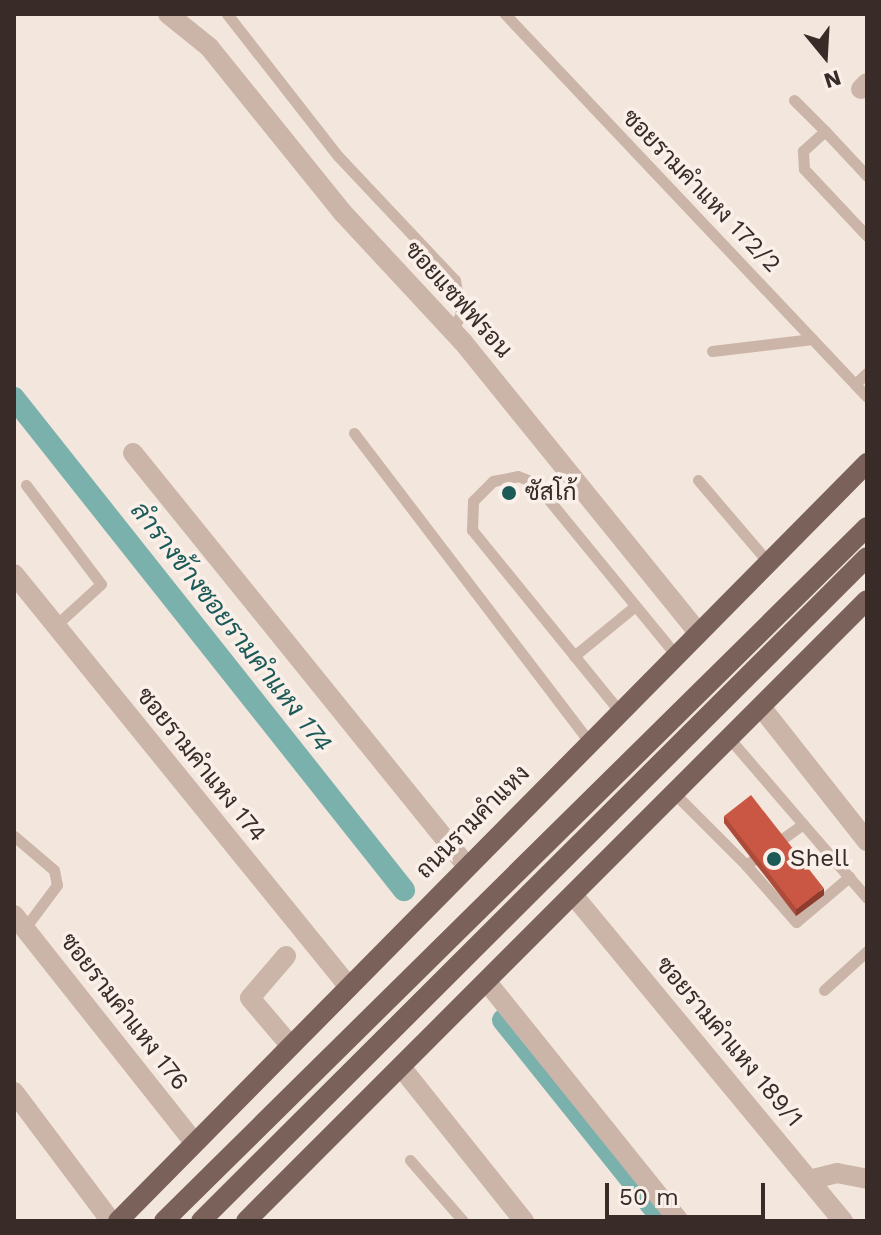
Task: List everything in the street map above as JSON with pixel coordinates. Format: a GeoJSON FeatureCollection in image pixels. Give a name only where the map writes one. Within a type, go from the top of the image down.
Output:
{"type":"FeatureCollection","features":[{"type":"Feature","properties":{"kind":"main road","name":"ถนนรามคำแหง"},"geometry":{"type":"LineString","coordinates":[[118,1221],[193,1141],[867,463]]}},
{"type":"Feature","properties":{"kind":"main road"},"geometry":{"type":"LineString","coordinates":[[164,1221],[867,527]]}},
{"type":"Feature","properties":{"kind":"main road"},"geometry":{"type":"LineString","coordinates":[[201,1221],[867,557]]}},
{"type":"Feature","properties":{"kind":"main road"},"geometry":{"type":"LineString","coordinates":[[252,1219],[867,600]]}},
{"type":"Feature","properties":{"kind":"street","name":"ซอยแซฟฟรอน"},"geometry":{"type":"LineString","coordinates":[[168,14],[209,47],[343,213],[452,330],[698,632]]}},
{"type":"Feature","properties":{"kind":"street"},"geometry":{"type":"LineString","coordinates":[[133,453],[466,865]]}},
{"type":"Feature","properties":{"kind":"street","name":"ซอยรามคำแหง 174"},"geometry":{"type":"LineString","coordinates":[[14,574],[349,987]]}},
{"type":"Feature","properties":{"kind":"street"},"geometry":{"type":"LineString","coordinates":[[761,707],[867,841]]}},
{"type":"Feature","properties":{"kind":"street","name":"ซอยรามคำแหง 189/1"},"geometry":{"type":"LineString","coordinates":[[574,896],[843,1221]]}},
{"type":"Feature","properties":{"kind":"street","name":"ซอยรามคำแหง 176"},"geometry":{"type":"LineString","coordinates":[[19,922],[193,1141]]}},
{"type":"Feature","properties":{"kind":"street"},"geometry":{"type":"LineString","coordinates":[[286,956],[250,998],[290,1045]]}},
{"type":"Feature","properties":{"kind":"street"},"geometry":{"type":"LineString","coordinates":[[487,982],[679,1221]]}},
{"type":"Feature","properties":{"kind":"street"},"geometry":{"type":"LineString","coordinates":[[401,1067],[524,1221]]}},
{"type":"Feature","properties":{"kind":"street"},"geometry":{"type":"LineString","coordinates":[[14,1092],[111,1221]]}},
{"type":"Feature","properties":{"kind":"street"},"geometry":{"type":"LineString","coordinates":[[809,1180],[837,1173],[867,1179]]}},
{"type":"Feature","properties":{"kind":"lane"},"geometry":{"type":"LineString","coordinates":[[227,14],[338,156],[455,280],[461,314],[452,330]]}},
{"type":"Feature","properties":{"kind":"lane","name":"ซอยรามคำแหง 172/2"},"geometry":{"type":"LineString","coordinates":[[505,14],[867,397]]}},
{"type":"Feature","properties":{"kind":"lane"},"geometry":{"type":"LineString","coordinates":[[794,100],[867,176]]}},
{"type":"Feature","properties":{"kind":"lane"},"geometry":{"type":"LineString","coordinates":[[825,131],[803,151],[804,169],[867,236]]}},
{"type":"Feature","properties":{"kind":"lane"},"geometry":{"type":"LineString","coordinates":[[712,351],[812,339]]}},
{"type":"Feature","properties":{"kind":"lane"},"geometry":{"type":"LineString","coordinates":[[855,384],[867,373]]}},
{"type":"Feature","properties":{"kind":"lane"},"geometry":{"type":"LineString","coordinates":[[354,433],[589,742]]}},
{"type":"Feature","properties":{"kind":"lane"},"geometry":{"type":"LineString","coordinates":[[620,712],[472,530],[473,501],[493,481],[518,476],[535,483],[676,655]]}},
{"type":"Feature","properties":{"kind":"lane"},"geometry":{"type":"LineString","coordinates":[[698,480],[768,562]]}},
{"type":"Feature","properties":{"kind":"lane"},"geometry":{"type":"LineString","coordinates":[[26,485],[101,584],[55,626]]}},
{"type":"Feature","properties":{"kind":"lane"},"geometry":{"type":"LineString","coordinates":[[574,656],[635,606]]}},
{"type":"Feature","properties":{"kind":"lane"},"geometry":{"type":"LineString","coordinates":[[730,739],[867,898]]}},
{"type":"Feature","properties":{"kind":"lane"},"geometry":{"type":"LineString","coordinates":[[675,794],[746,865],[796,922],[849,877]]}},
{"type":"Feature","properties":{"kind":"lane"},"geometry":{"type":"LineString","coordinates":[[746,865],[803,824]]}},
{"type":"Feature","properties":{"kind":"lane"},"geometry":{"type":"LineString","coordinates":[[14,836],[54,870],[57,885],[19,922]]}},
{"type":"Feature","properties":{"kind":"lane"},"geometry":{"type":"LineString","coordinates":[[824,990],[867,951]]}},
{"type":"Feature","properties":{"kind":"lane"},"geometry":{"type":"LineString","coordinates":[[410,1160],[463,1221]]}},
{"type":"Feature","properties":{"kind":"building","name":"Shell"},"geometry":{"type":"Polygon","coordinates":[[[751,795],[824,888],[797,909],[724,816],[751,795]]]}},
{"type":"Feature","properties":{"kind":"waterway","name":"ลำรางข้างซอยรามคำแหง 174"},"geometry":{"type":"LineString","coordinates":[[14,398],[404,890]]}},
{"type":"Feature","properties":{"kind":"waterway","name":"ลำรางข้างซอยรามคำแหง 174"},"geometry":{"type":"LineString","coordinates":[[503,1020],[664,1221]]}},
{"type":"Feature","properties":{"kind":"place","name":"ซัสโก้"},"geometry":{"type":"Point","coordinates":[509,493]}},
{"type":"Feature","properties":{"kind":"place","name":"Shell"},"geometry":{"type":"Point","coordinates":[774,859]}}]}
